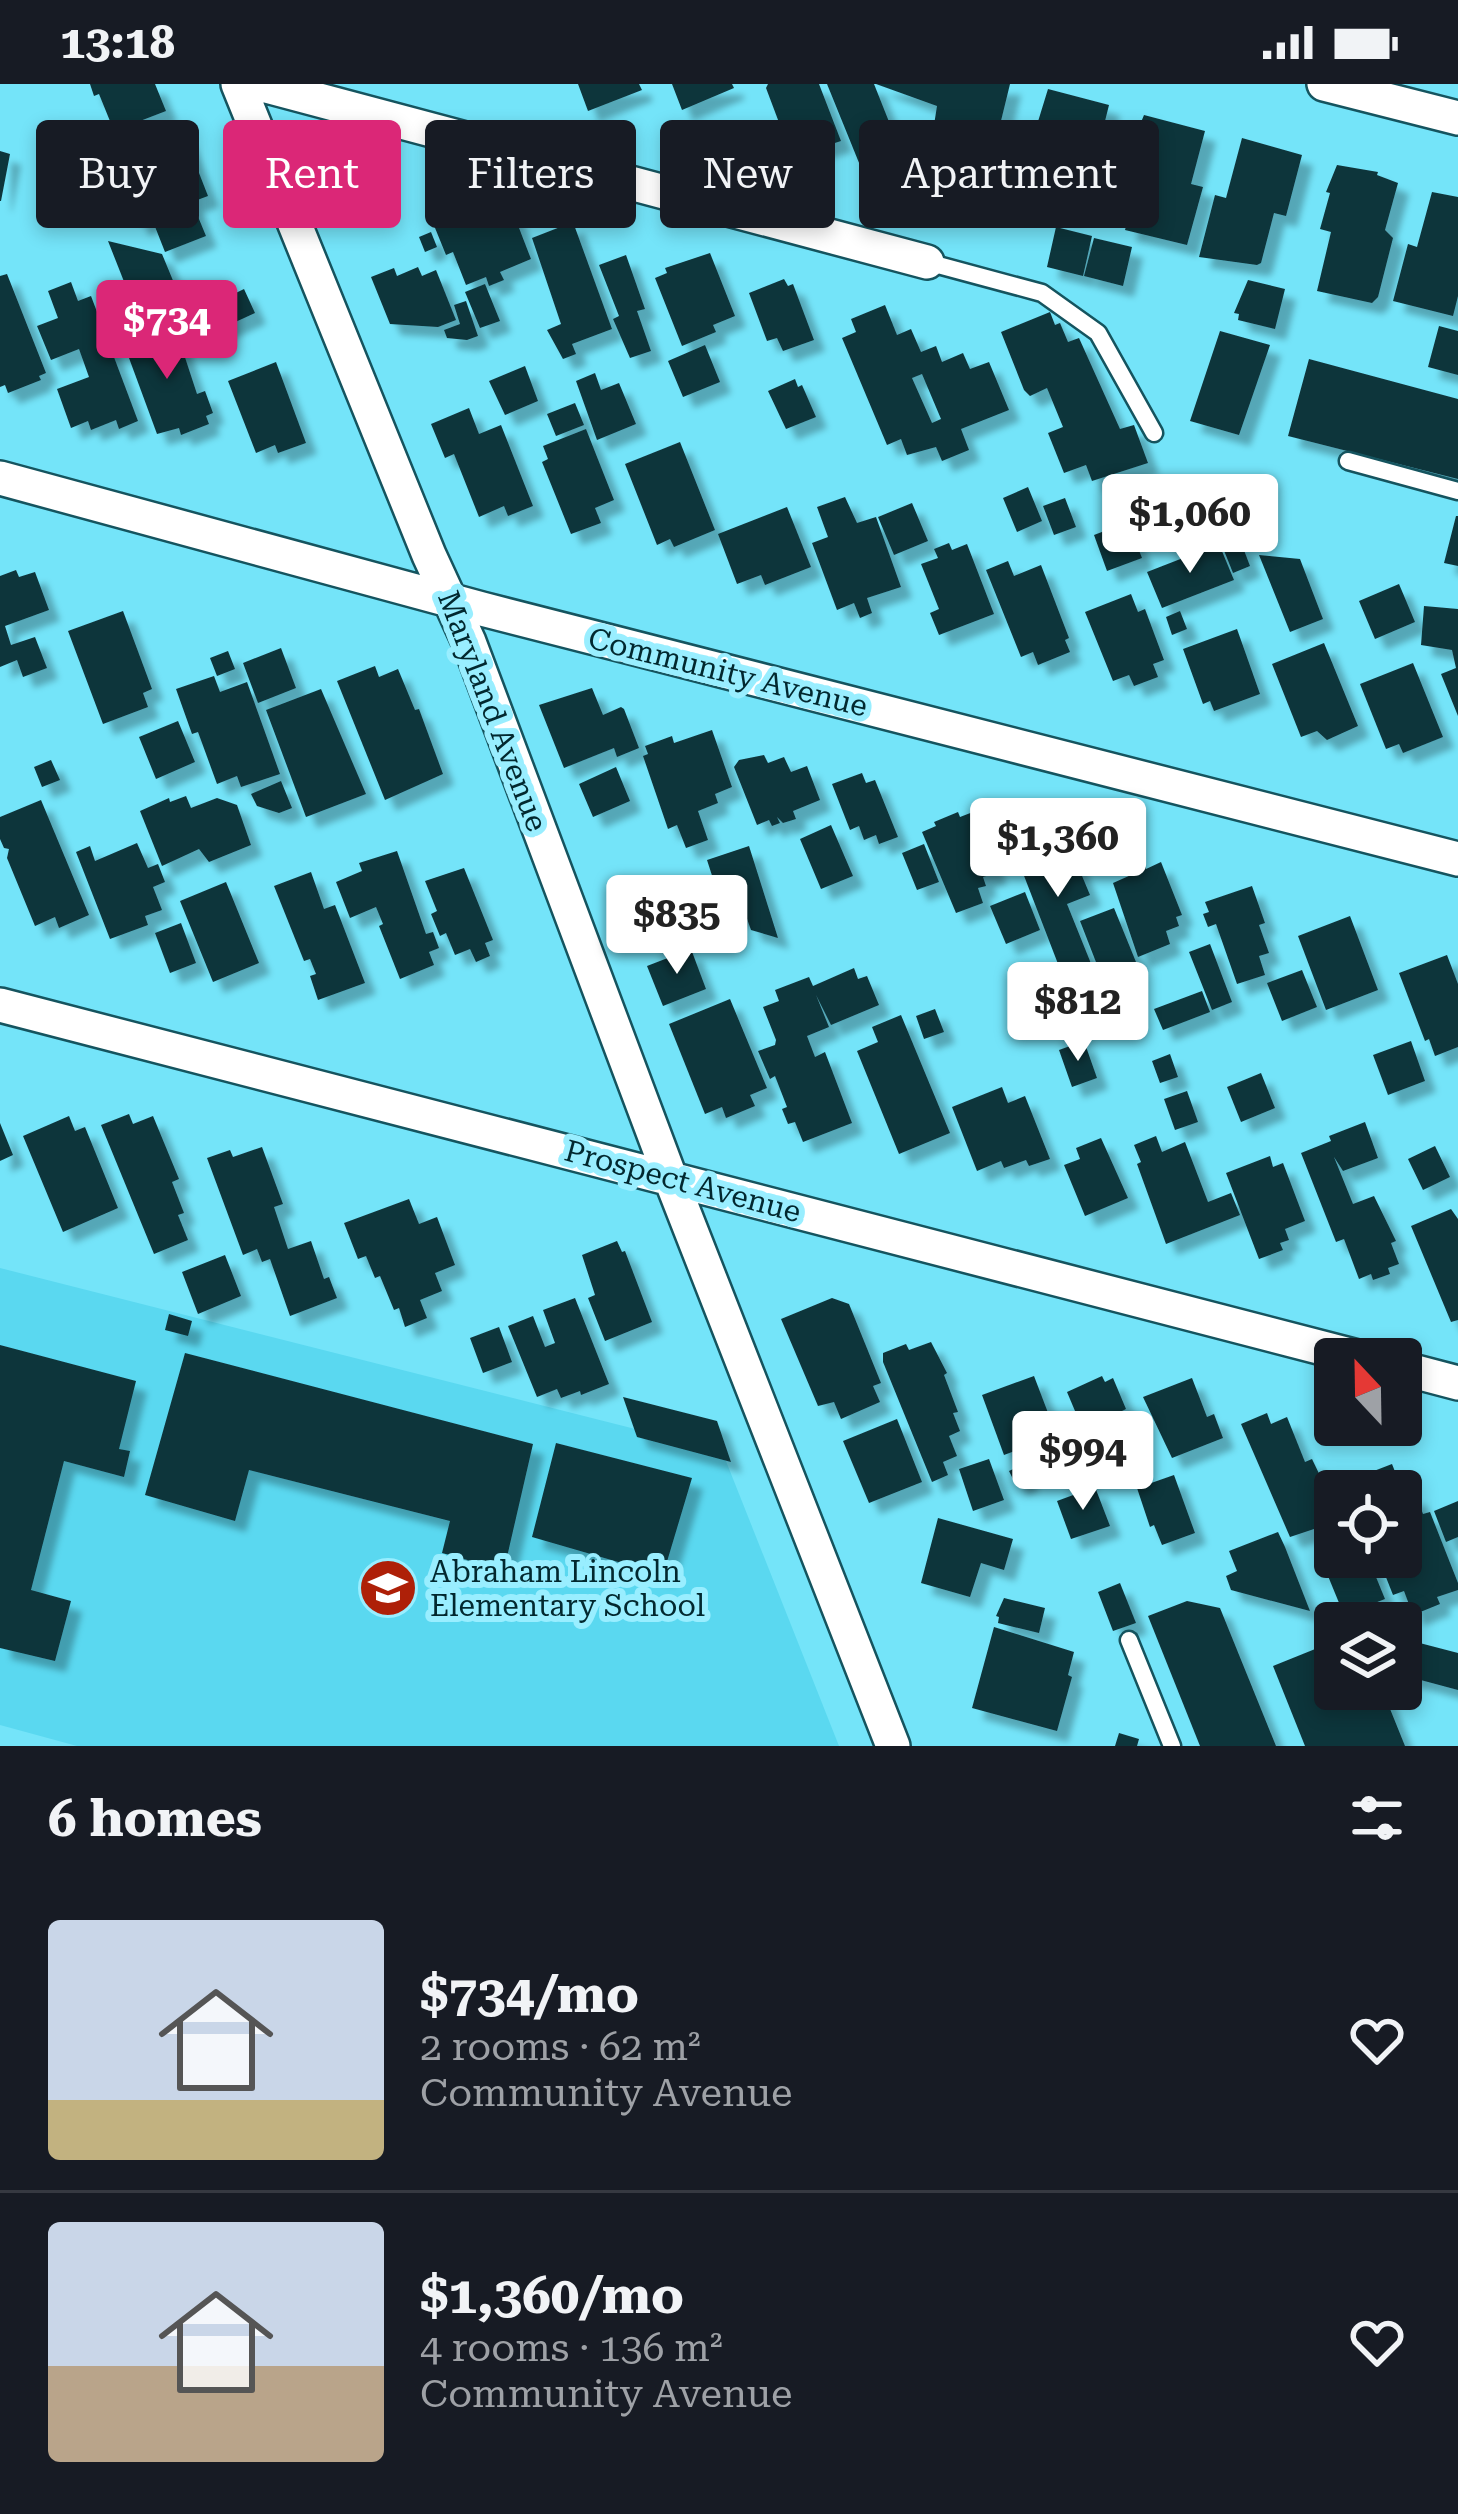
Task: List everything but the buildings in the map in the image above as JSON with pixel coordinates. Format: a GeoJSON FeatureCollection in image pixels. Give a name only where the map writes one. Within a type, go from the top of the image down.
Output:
{"type":"FeatureCollection","features":[{"type":"Feature","properties":{"kind":"street","name":"Maryland Avenue"},"geometry":{"type":"LineString","coordinates":[[238,84],[429,555],[452,599],[670,1177],[893,1746]]}},
{"type":"Feature","properties":{"kind":"street"},"geometry":{"type":"LineString","coordinates":[[259,84],[927,262]]}},
{"type":"Feature","properties":{"kind":"street"},"geometry":{"type":"LineString","coordinates":[[1324,84],[1458,118]]}},
{"type":"Feature","properties":{"kind":"street","name":"Community Avenue"},"geometry":{"type":"LineString","coordinates":[[0,478],[1458,859]]}},
{"type":"Feature","properties":{"kind":"street","name":"Prospect Avenue"},"geometry":{"type":"LineString","coordinates":[[0,1005],[1314,1346]]}},
{"type":"Feature","properties":{"kind":"street"},"geometry":{"type":"LineString","coordinates":[[1422,1374],[1458,1383]]}},
{"type":"Feature","properties":{"kind":"lane"},"geometry":{"type":"LineString","coordinates":[[927,262],[1042,293],[1098,333],[1154,433]]}},
{"type":"Feature","properties":{"kind":"lane"},"geometry":{"type":"LineString","coordinates":[[1348,461],[1458,491]]}},
{"type":"Feature","properties":{"kind":"lane"},"geometry":{"type":"LineString","coordinates":[[1130,1640],[1172,1746]]}},
{"type":"Feature","properties":{"kind":"shaded area","name":"Abraham Lincoln Elementary School"},"geometry":{"type":"Polygon","coordinates":[[[0,1268],[722,1451],[839,1746],[77,1746],[0,1725],[0,1268]]]}},
{"type":"Feature","properties":{"kind":"place","name":"Abraham Lincoln Elementary School"},"geometry":{"type":"Point","coordinates":[388,1588]}}]}
